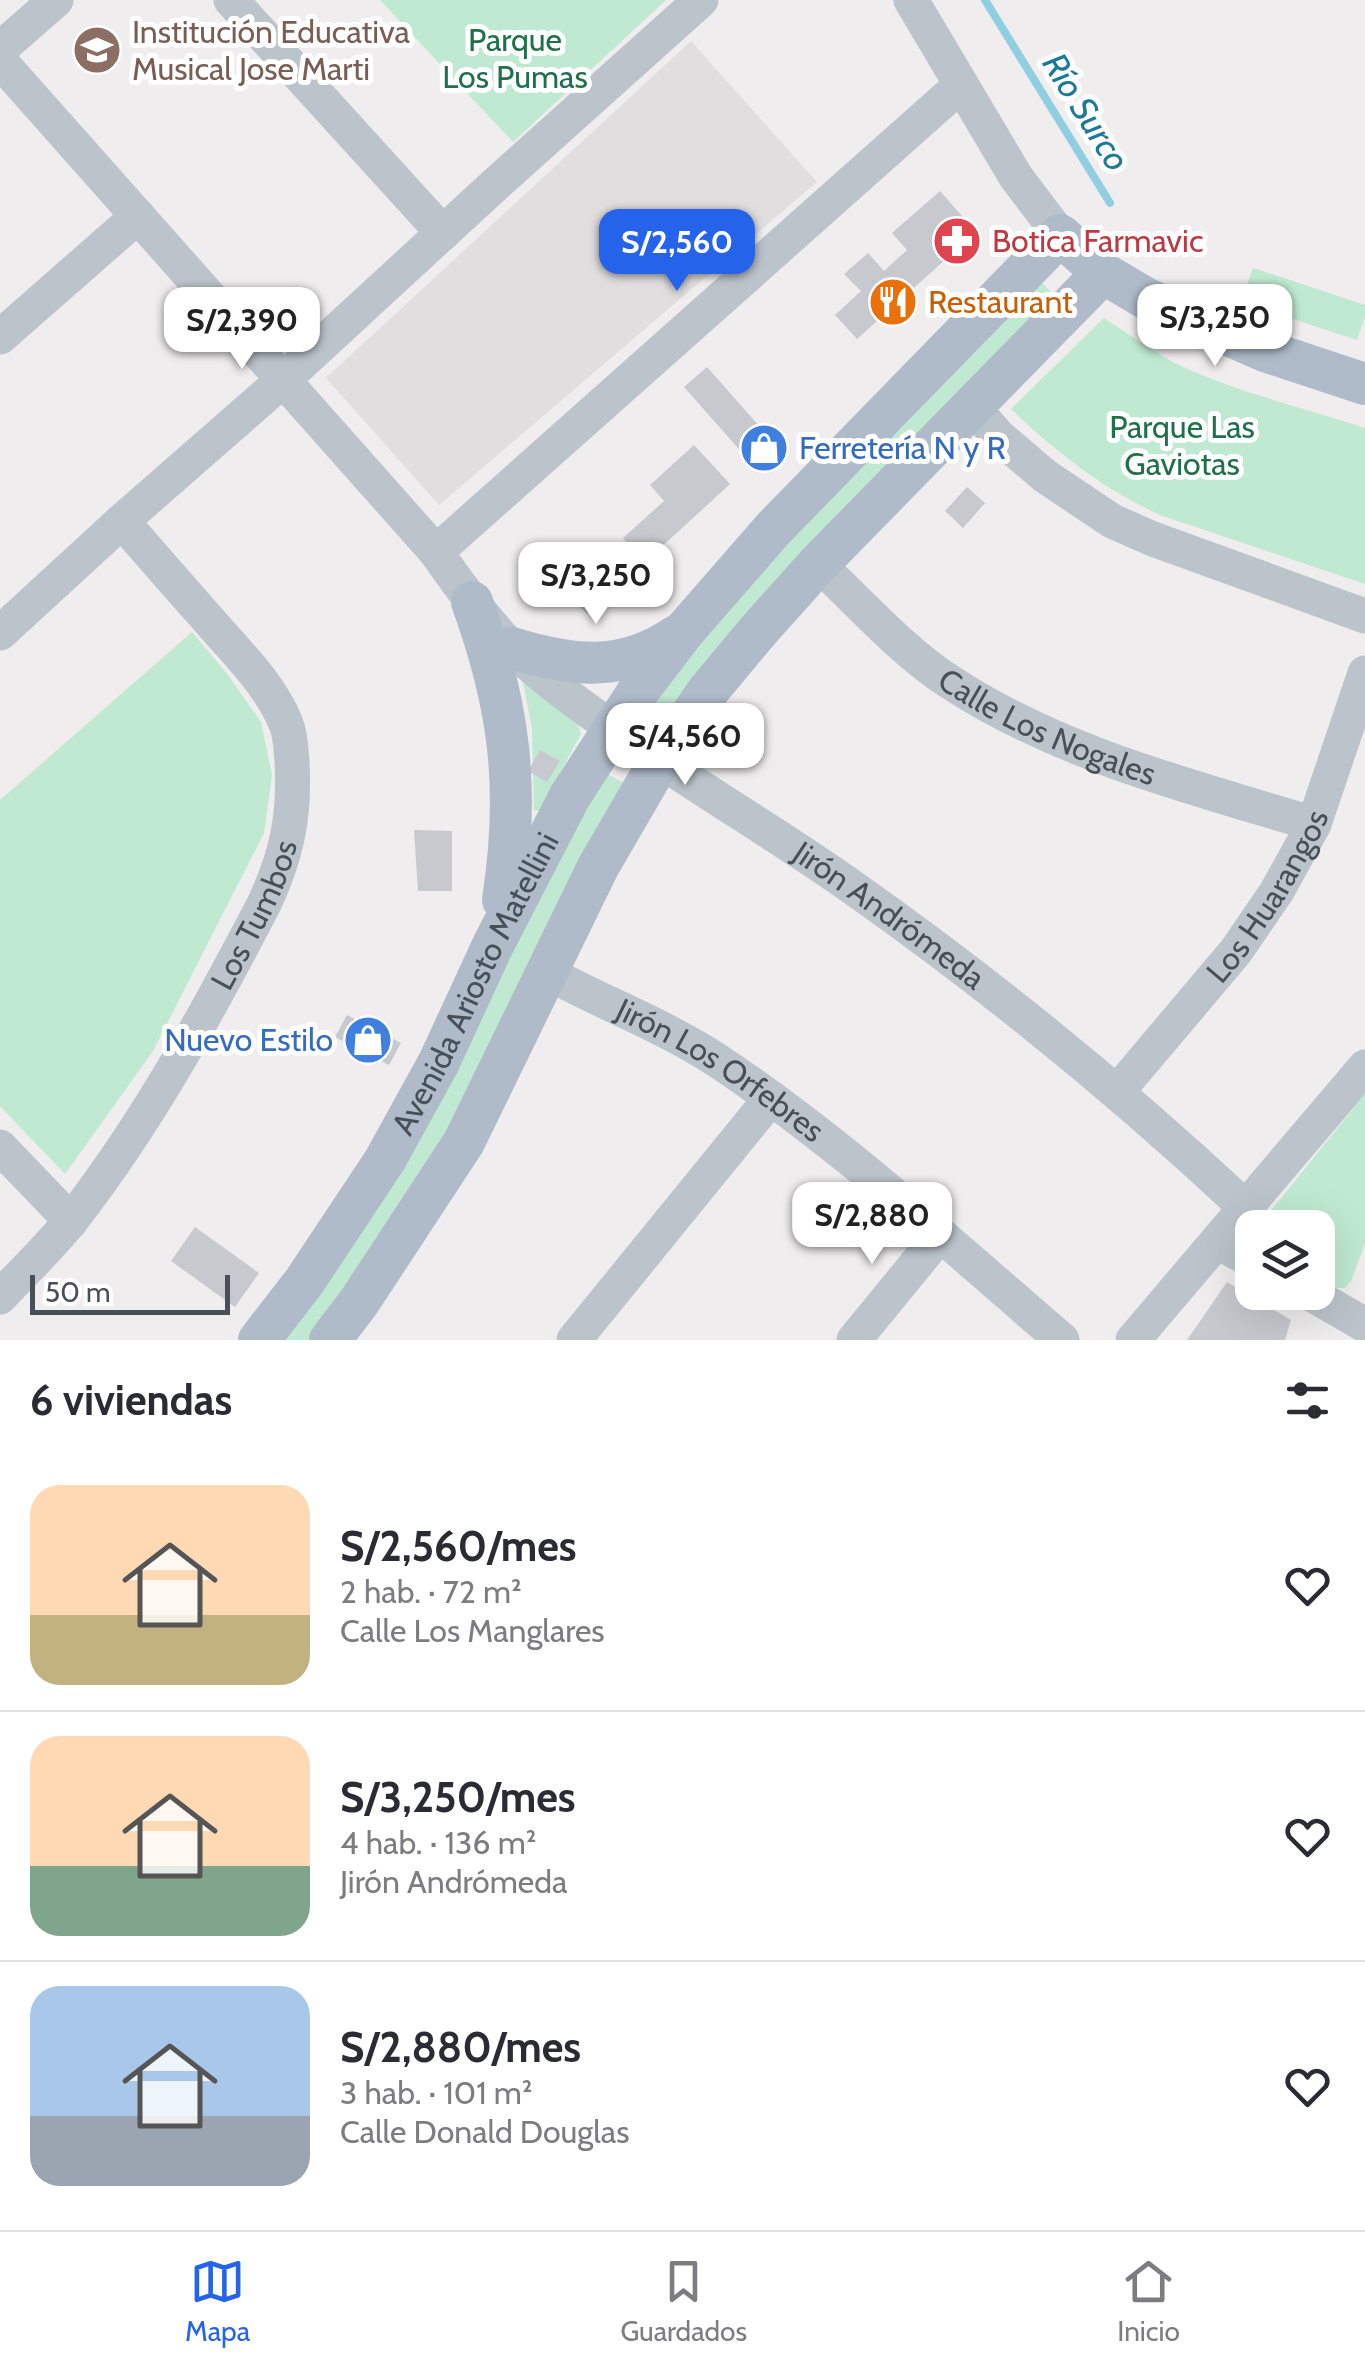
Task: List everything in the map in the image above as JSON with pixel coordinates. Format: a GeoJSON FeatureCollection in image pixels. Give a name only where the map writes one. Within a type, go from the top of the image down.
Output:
{"type":"FeatureCollection","features":[{"type":"Feature","properties":{"kind":"main road"},"geometry":{"type":"LineString","coordinates":[[1060,235],[1103,273],[1147,299],[1265,350],[1365,384]]}},
{"type":"Feature","properties":{"kind":"main road","name":"Avenida Ariosto Matellini"},"geometry":{"type":"LineString","coordinates":[[259,1340],[304,1282],[385,1160],[439,1062],[493,944],[570,796],[612,728],[685,630],[774,528],[1060,235]]}},
{"type":"Feature","properties":{"kind":"main road","name":"Avenida Ariosto Matellini"},"geometry":{"type":"LineString","coordinates":[[330,1340],[464,1142],[598,867],[659,762],[708,691],[818,564],[1103,273]]}},
{"type":"Feature","properties":{"kind":"main road"},"geometry":{"type":"LineString","coordinates":[[472,602],[499,685],[512,771],[510,859],[493,944]]}},
{"type":"Feature","properties":{"kind":"main road"},"geometry":{"type":"LineString","coordinates":[[512,648],[552,660],[612,662],[650,651],[685,630]]}},
{"type":"Feature","properties":{"kind":"street"},"geometry":{"type":"LineString","coordinates":[[0,49],[56,0]]}},
{"type":"Feature","properties":{"kind":"street"},"geometry":{"type":"LineString","coordinates":[[231,0],[443,233]]}},
{"type":"Feature","properties":{"kind":"street"},"geometry":{"type":"LineString","coordinates":[[0,632],[701,0]]}},
{"type":"Feature","properties":{"kind":"street"},"geometry":{"type":"LineString","coordinates":[[911,0],[1016,177],[1060,235]]}},
{"type":"Feature","properties":{"kind":"street","name":"Jirón Andrómeda"},"geometry":{"type":"LineString","coordinates":[[0,61],[436,552],[512,648],[580,707],[895,918],[1030,1020],[1246,1208]]}},
{"type":"Feature","properties":{"kind":"street"},"geometry":{"type":"LineString","coordinates":[[436,552],[961,86]]}},
{"type":"Feature","properties":{"kind":"street"},"geometry":{"type":"LineString","coordinates":[[0,337],[138,216]]}},
{"type":"Feature","properties":{"kind":"street"},"geometry":{"type":"LineString","coordinates":[[972,406],[998,436],[1033,466],[1112,521],[1365,616]]}},
{"type":"Feature","properties":{"kind":"street","name":"Los Tumbos"},"geometry":{"type":"LineString","coordinates":[[0,1297],[70,1221],[162,1092],[275,879],[290,832],[290,744],[278,707],[254,672],[122,521]]}},
{"type":"Feature","properties":{"kind":"street","name":"Calle Los Nogales"},"geometry":{"type":"LineString","coordinates":[[818,564],[925,664],[1032,728],[1089,753],[1314,824]]}},
{"type":"Feature","properties":{"kind":"street","name":"Los Huarangos"},"geometry":{"type":"LineString","coordinates":[[1117,1092],[1236,951],[1277,891],[1314,824],[1365,673]]}},
{"type":"Feature","properties":{"kind":"street","name":"Jirón Los Orfebres"},"geometry":{"type":"LineString","coordinates":[[548,973],[714,1058],[857,1165],[1062,1340]]}},
{"type":"Feature","properties":{"kind":"street"},"geometry":{"type":"LineString","coordinates":[[1132,1340],[1365,1067]]}},
{"type":"Feature","properties":{"kind":"street"},"geometry":{"type":"LineString","coordinates":[[574,1340],[770,1098]]}},
{"type":"Feature","properties":{"kind":"street"},"geometry":{"type":"LineString","coordinates":[[0,1147],[70,1221]]}},
{"type":"Feature","properties":{"kind":"street"},"geometry":{"type":"LineString","coordinates":[[854,1340],[940,1236]]}},
{"type":"Feature","properties":{"kind":"street"},"geometry":{"type":"LineString","coordinates":[[1218,1242],[1235,1252]]}},
{"type":"Feature","properties":{"kind":"street"},"geometry":{"type":"LineString","coordinates":[[1335,1308],[1365,1325]]}},
{"type":"Feature","properties":{"kind":"shaded area"},"geometry":{"type":"Polygon","coordinates":[[[691,41],[817,182],[439,505],[326,378],[691,41]]]}},
{"type":"Feature","properties":{"kind":"green space","name":"Parque Los Pumas"},"geometry":{"type":"Polygon","coordinates":[[[380,0],[666,0],[513,142],[380,0]]]}},
{"type":"Feature","properties":{"kind":"green space"},"geometry":{"type":"Polygon","coordinates":[[[1253,268],[1365,305],[1357,340],[1241,302],[1253,268]]]}},
{"type":"Feature","properties":{"kind":"green space"},"geometry":{"type":"Polygon","coordinates":[[[1037,278],[1058,299],[674,717],[648,699],[686,647],[1037,278]]]}},
{"type":"Feature","properties":{"kind":"green space","name":"Parque Las Gaviotas"},"geometry":{"type":"Polygon","coordinates":[[[1104,318],[1192,371],[1365,428],[1365,584],[1139,505],[1081,468],[1011,409],[1104,318]]]}},
{"type":"Feature","properties":{"kind":"green space"},"geometry":{"type":"Polygon","coordinates":[[[192,632],[261,722],[272,775],[264,833],[153,1051],[65,1174],[0,1106],[0,800],[192,632]]]}},
{"type":"Feature","properties":{"kind":"green space"},"geometry":{"type":"Polygon","coordinates":[[[525,664],[581,734],[537,811],[532,729],[520,667],[525,664]]]}},
{"type":"Feature","properties":{"kind":"green space"},"geometry":{"type":"Polygon","coordinates":[[[600,770],[629,786],[456,1128],[315,1340],[275,1340],[600,770]]]}},
{"type":"Feature","properties":{"kind":"green space"},"geometry":{"type":"Polygon","coordinates":[[[1365,1094],[1365,1243],[1345,1288],[1335,1288],[1335,1210],[1272,1210],[1365,1094]]]}},
{"type":"Feature","properties":{"kind":"building"},"geometry":{"type":"Polygon","coordinates":[[[940,191],[976,232],[857,339],[835,315],[861,291],[844,274],[868,253],[884,271],[907,250],[892,233],[940,191]]]}},
{"type":"Feature","properties":{"kind":"building"},"geometry":{"type":"Polygon","coordinates":[[[707,367],[776,445],[753,465],[684,387],[707,367]]]}},
{"type":"Feature","properties":{"kind":"building"},"geometry":{"type":"Polygon","coordinates":[[[694,445],[730,484],[645,562],[623,538],[664,501],[650,485],[694,445]]]}},
{"type":"Feature","properties":{"kind":"building"},"geometry":{"type":"Polygon","coordinates":[[[967,487],[985,503],[963,528],[945,511],[967,487]]]}},
{"type":"Feature","properties":{"kind":"building"},"geometry":{"type":"Polygon","coordinates":[[[578,557],[611,591],[587,614],[548,573],[563,558],[569,565],[578,557]]]}},
{"type":"Feature","properties":{"kind":"building"},"geometry":{"type":"Polygon","coordinates":[[[540,750],[560,761],[547,782],[528,771],[540,750]]]}},
{"type":"Feature","properties":{"kind":"building"},"geometry":{"type":"Polygon","coordinates":[[[414,830],[452,831],[452,891],[418,891],[414,830]]]}},
{"type":"Feature","properties":{"kind":"building","name":"Nuevo Estilo"},"geometry":{"type":"Polygon","coordinates":[[[347,1015],[401,1043],[389,1065],[335,1037],[347,1015]]]}},
{"type":"Feature","properties":{"kind":"building"},"geometry":{"type":"Polygon","coordinates":[[[195,1227],[259,1273],[235,1307],[171,1261],[195,1227]]]}},
{"type":"Feature","properties":{"kind":"building"},"geometry":{"type":"Polygon","coordinates":[[[1227,1282],[1235,1287],[1235,1310],[1274,1310],[1291,1320],[1285,1340],[1187,1340],[1227,1282]]]}},
{"type":"Feature","properties":{"kind":"waterway","name":"Río Surco"},"geometry":{"type":"LineString","coordinates":[[985,0],[1110,203]]}},
{"type":"Feature","properties":{"kind":"place","name":"Institución Educativa Musical Jose Marti"},"geometry":{"type":"Point","coordinates":[97,50]}},
{"type":"Feature","properties":{"kind":"place","name":"Botica Farmavic"},"geometry":{"type":"Point","coordinates":[957,241]}},
{"type":"Feature","properties":{"kind":"place","name":"Restaurant"},"geometry":{"type":"Point","coordinates":[893,302]}},
{"type":"Feature","properties":{"kind":"place","name":"Ferretería N y R"},"geometry":{"type":"Point","coordinates":[764,448]}},
{"type":"Feature","properties":{"kind":"place","name":"Nuevo Estilo"},"geometry":{"type":"Point","coordinates":[368,1040]}}]}
